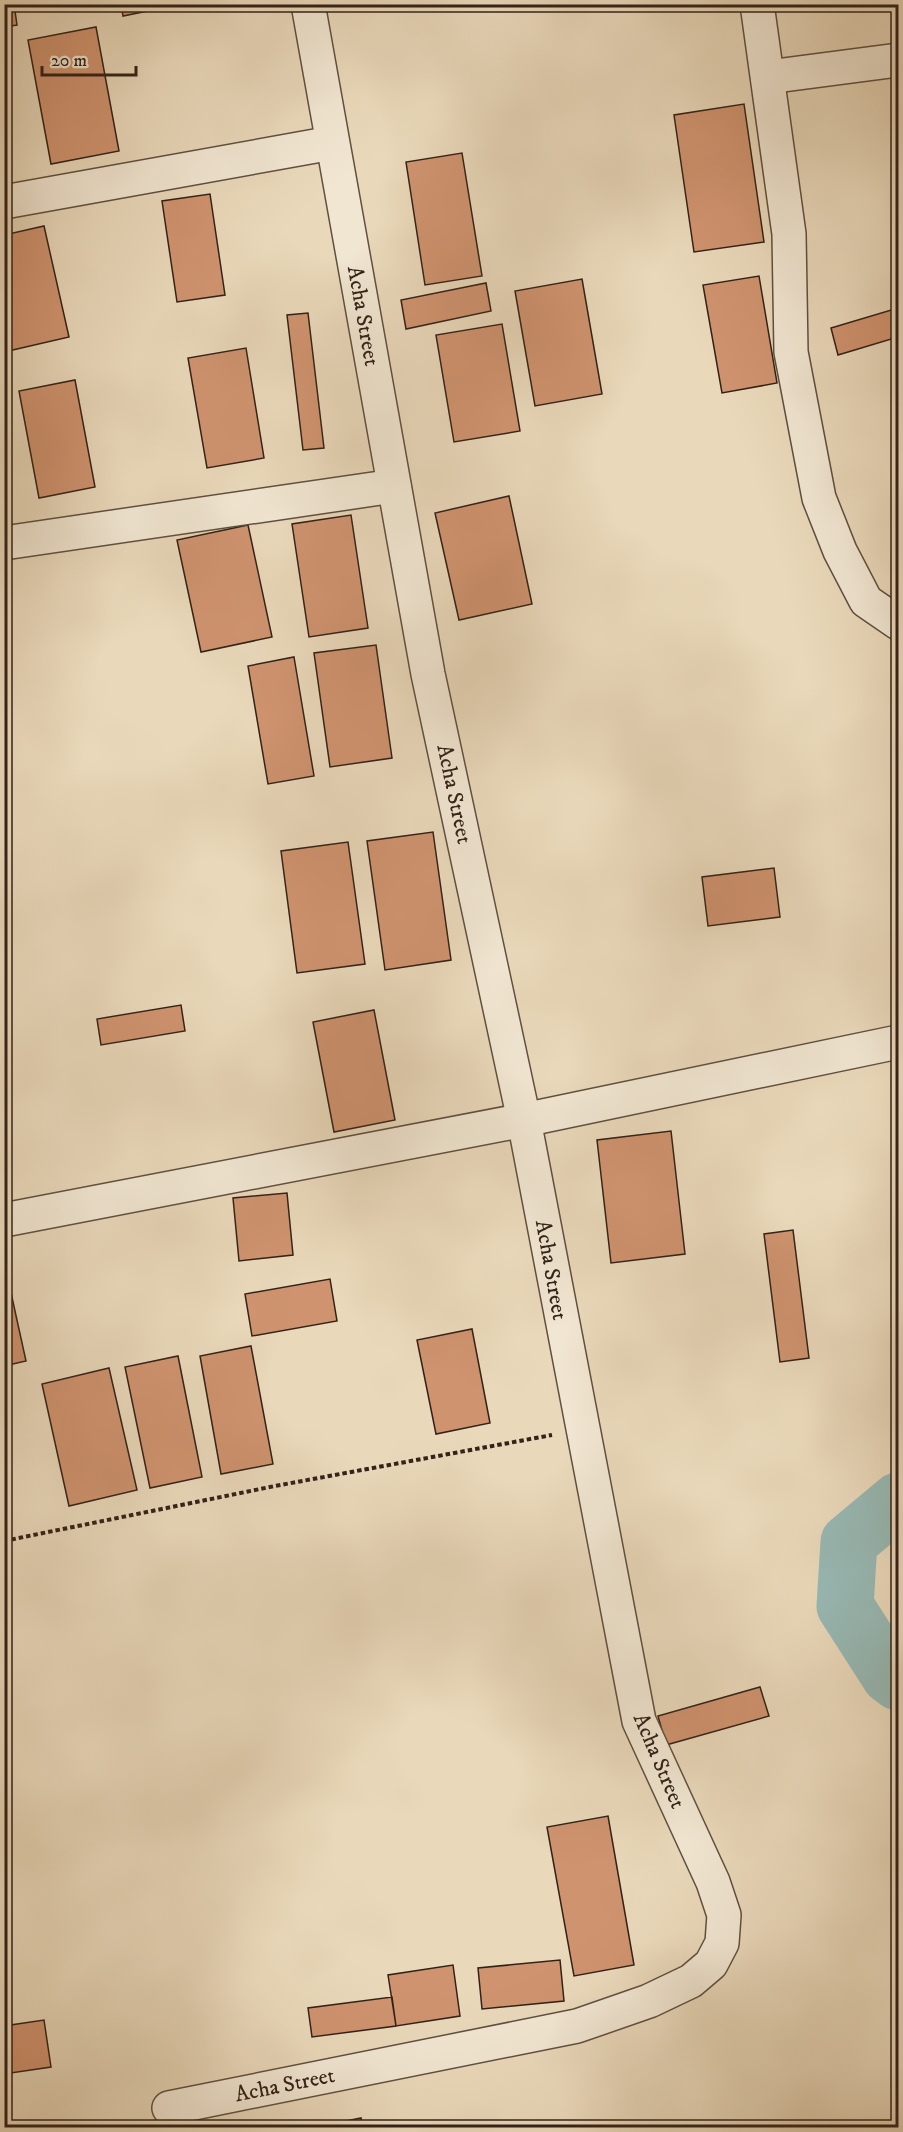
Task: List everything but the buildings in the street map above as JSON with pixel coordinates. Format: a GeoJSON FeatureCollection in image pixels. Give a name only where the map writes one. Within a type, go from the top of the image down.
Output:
{"type":"FeatureCollection","features":[{"type":"Feature","properties":{"kind":"street","name":"Acha Street"},"geometry":{"type":"LineString","coordinates":[[169,2108],[577,2026],[649,2001],[691,1981],[711,1964],[722,1943],[724,1915],[712,1882],[639,1721],[524,1120],[428,674],[309,4]]}},
{"type":"Feature","properties":{"kind":"street"},"geometry":{"type":"LineString","coordinates":[[757,4],[789,234],[791,352],[819,498],[840,551],[866,601],[898,623]]}},
{"type":"Feature","properties":{"kind":"street"},"geometry":{"type":"LineString","coordinates":[[768,77],[898,60]]}},
{"type":"Feature","properties":{"kind":"street"},"geometry":{"type":"LineString","coordinates":[[4,202],[332,142]]}},
{"type":"Feature","properties":{"kind":"street"},"geometry":{"type":"LineString","coordinates":[[4,543],[394,486]]}},
{"type":"Feature","properties":{"kind":"street"},"geometry":{"type":"LineString","coordinates":[[4,1220],[524,1120],[898,1042]]}},
{"type":"Feature","properties":{"kind":"path"},"geometry":{"type":"LineString","coordinates":[[4,1542],[275,1486],[582,1429]]}},
{"type":"Feature","properties":{"kind":"waterway"},"geometry":{"type":"LineString","coordinates":[[898,1501],[849,1542],[845,1606],[890,1676],[898,1682]]}}]}
